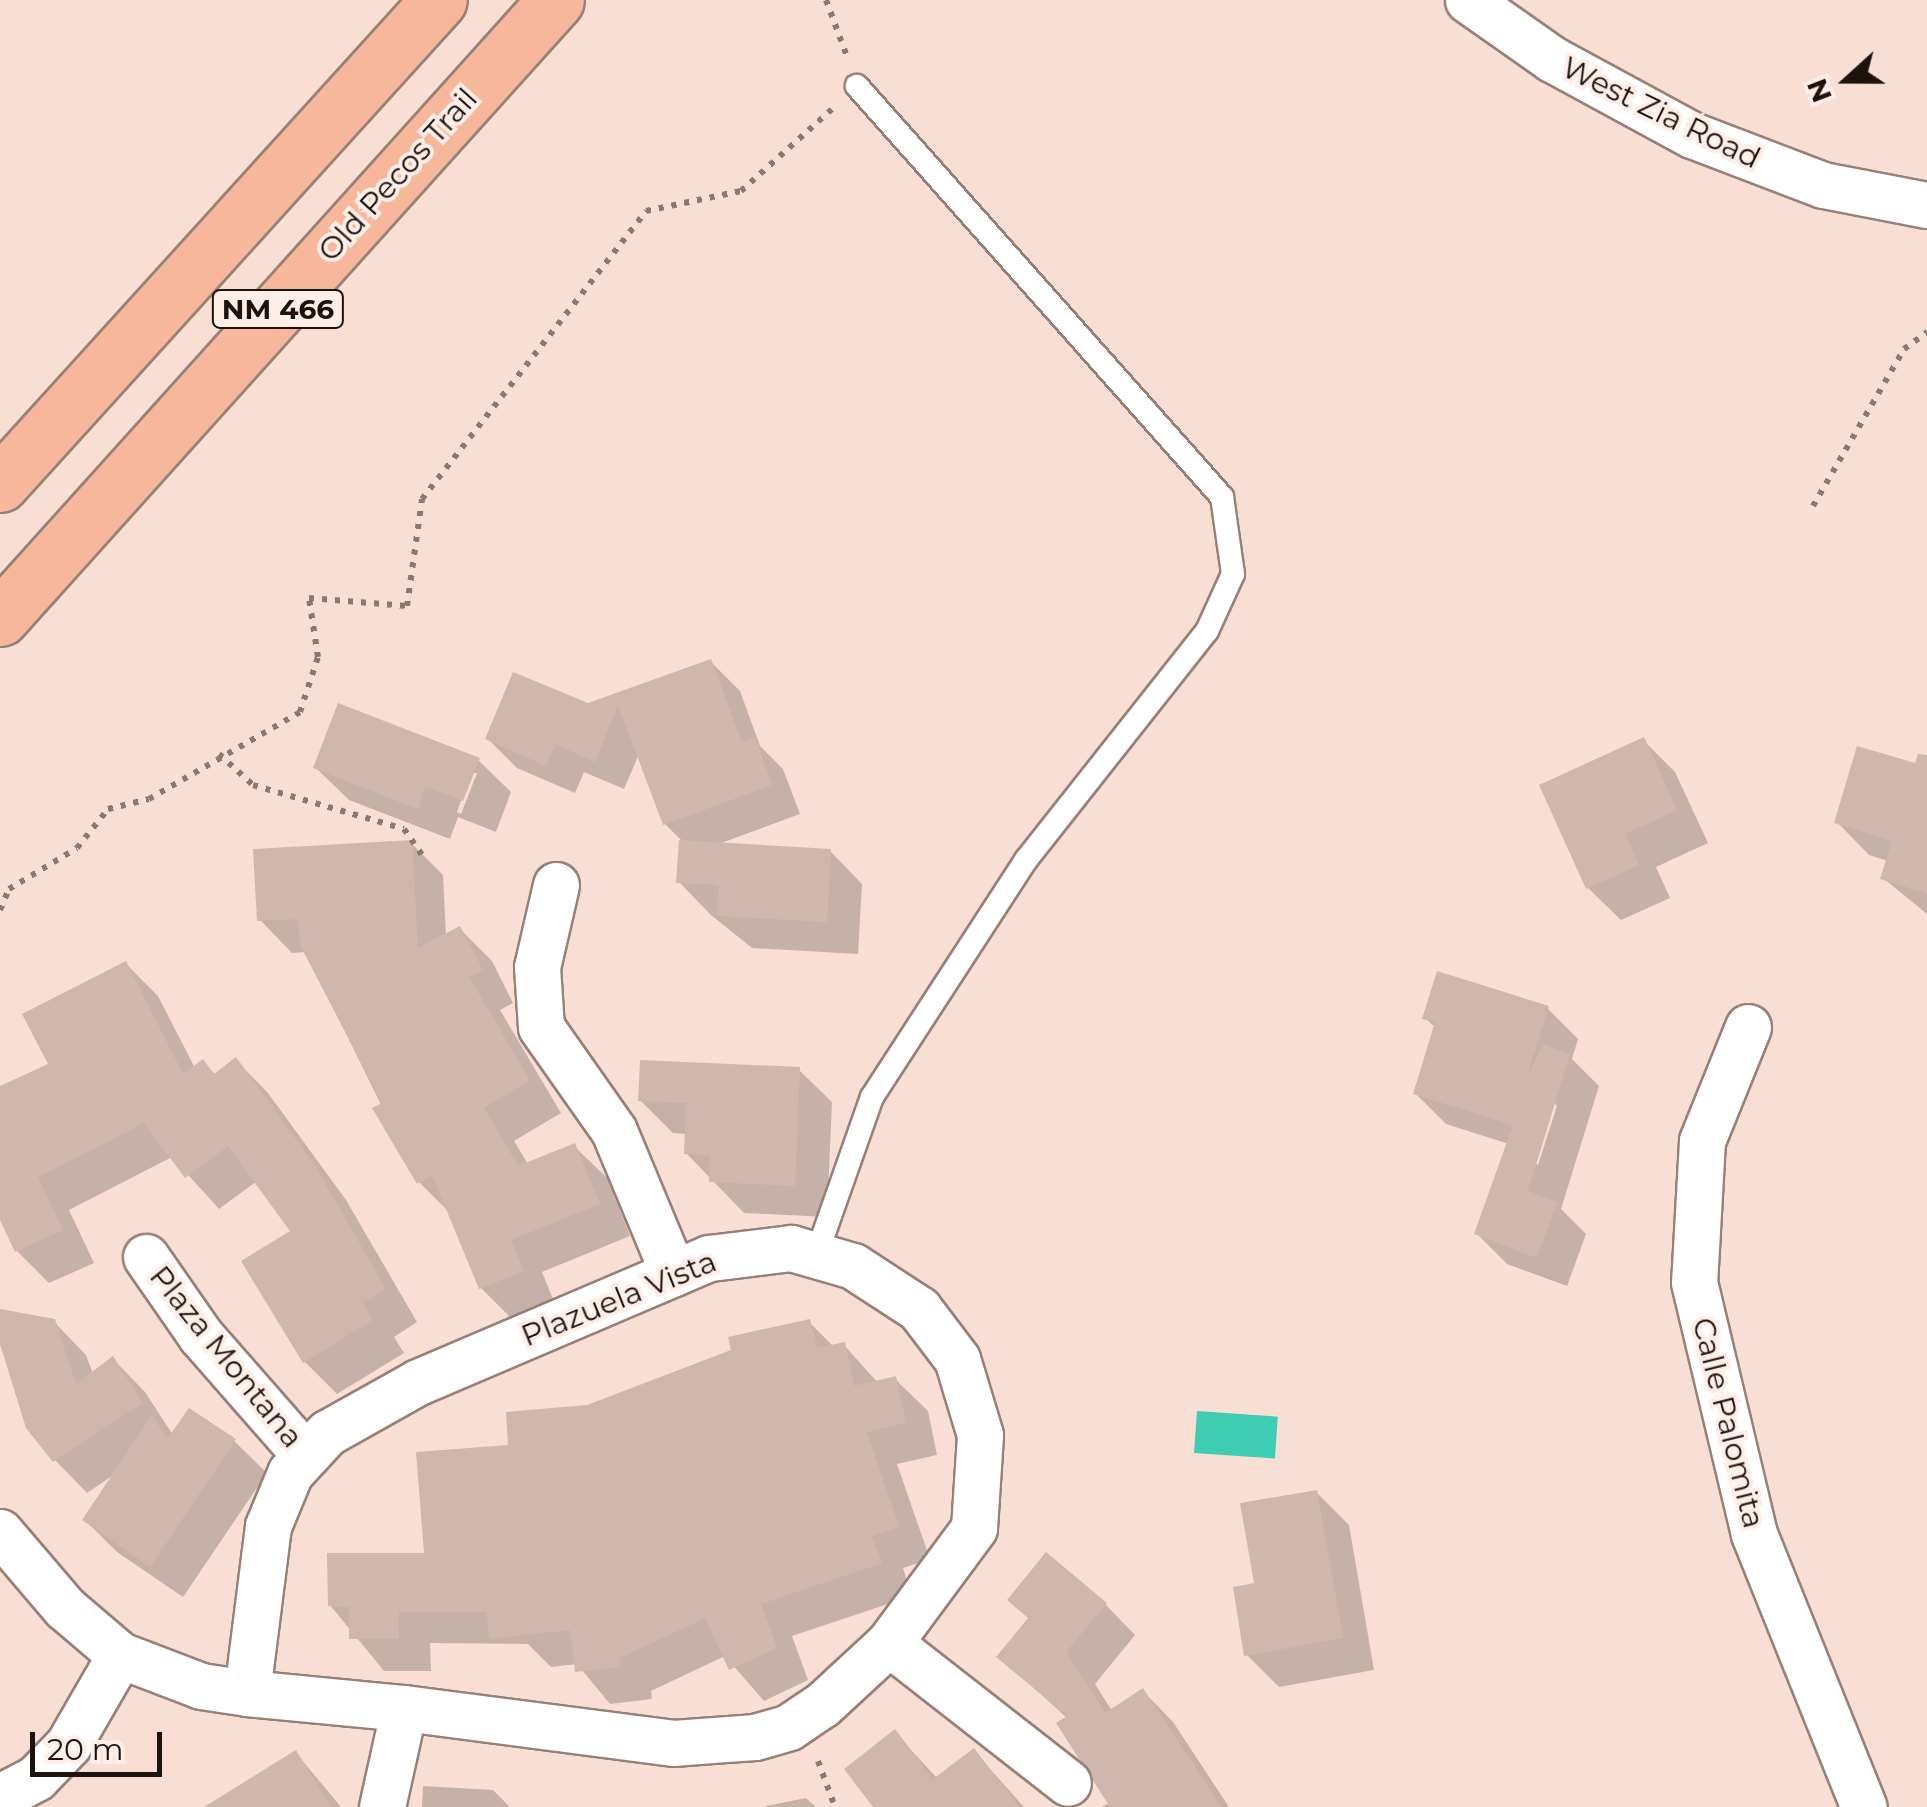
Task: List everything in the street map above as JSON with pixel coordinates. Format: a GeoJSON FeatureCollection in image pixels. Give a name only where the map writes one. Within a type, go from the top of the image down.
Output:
{"type":"FeatureCollection","features":[{"type":"Feature","properties":{"kind":"main road","name":"NM 466"},"geometry":{"type":"LineString","coordinates":[[0,484],[438,0]]}},
{"type":"Feature","properties":{"kind":"main road","name":"Old Pecos Trail"},"geometry":{"type":"LineString","coordinates":[[0,618],[556,0]]}},
{"type":"Feature","properties":{"kind":"street","name":"West Zia Road"},"geometry":{"type":"LineString","coordinates":[[1468,0],[1552,59],[1692,135],[1823,184],[1927,205]]}},
{"type":"Feature","properties":{"kind":"street"},"geometry":{"type":"LineString","coordinates":[[556,885],[537,967],[542,1027],[614,1131],[673,1273]]}},
{"type":"Feature","properties":{"kind":"street","name":"Calle Palomita"},"geometry":{"type":"LineString","coordinates":[[1748,1027],[1702,1141],[1694,1282],[1754,1534],[1864,1807]]}},
{"type":"Feature","properties":{"kind":"street","name":"Plazuela Vista"},"geometry":{"type":"LineString","coordinates":[[0,1532],[65,1608],[120,1655],[201,1686],[247,1693],[404,1708],[673,1743],[755,1737],[789,1727],[822,1705],[889,1643],[974,1528],[980,1435],[970,1392],[945,1337],[919,1309],[880,1283],[817,1253],[746,1252],[673,1273],[418,1382],[327,1433],[290,1474],[268,1526],[247,1693]]}},
{"type":"Feature","properties":{"kind":"street","name":"Plaza Montana"},"geometry":{"type":"LineString","coordinates":[[146,1258],[201,1336],[306,1456]]}},
{"type":"Feature","properties":{"kind":"street"},"geometry":{"type":"LineString","coordinates":[[889,1643],[1068,1783]]}},
{"type":"Feature","properties":{"kind":"street"},"geometry":{"type":"LineString","coordinates":[[0,1798],[36,1778],[68,1745],[120,1655]]}},
{"type":"Feature","properties":{"kind":"street"},"geometry":{"type":"LineString","coordinates":[[382,1807],[404,1708]]}},
{"type":"Feature","properties":{"kind":"lane"},"geometry":{"type":"LineString","coordinates":[[817,1253],[872,1097],[1026,860],[1207,631],[1234,574],[1222,497],[858,86]]}},
{"type":"Feature","properties":{"kind":"path"},"geometry":{"type":"LineString","coordinates":[[0,910],[9,889],[78,848],[108,810],[149,800],[219,754],[300,712],[318,657],[309,598],[407,606],[422,499],[646,211],[741,191],[858,86],[826,0]]}},
{"type":"Feature","properties":{"kind":"path"},"geometry":{"type":"LineString","coordinates":[[1812,506],[1904,349],[1927,332]]}},
{"type":"Feature","properties":{"kind":"path"},"geometry":{"type":"LineString","coordinates":[[219,754],[253,785],[404,829],[424,858]]}},
{"type":"Feature","properties":{"kind":"water"},"geometry":{"type":"Polygon","coordinates":[[[1197,1411],[1278,1417],[1275,1459],[1194,1453],[1197,1411]]]}},
{"type":"Feature","properties":{"kind":"building"},"geometry":{"type":"Polygon","coordinates":[[[711,659],[742,742],[755,737],[772,785],[663,825],[618,705],[595,762],[555,744],[546,766],[485,739],[513,672],[588,703],[711,659]]]}},
{"type":"Feature","properties":{"kind":"building"},"geometry":{"type":"Polygon","coordinates":[[[338,703],[480,758],[463,801],[425,786],[418,809],[313,768],[338,703]]]}},
{"type":"Feature","properties":{"kind":"building"},"geometry":{"type":"Polygon","coordinates":[[[1644,737],[1677,810],[1625,834],[1639,865],[1586,889],[1539,785],[1644,737]]]}},
{"type":"Feature","properties":{"kind":"building"},"geometry":{"type":"Polygon","coordinates":[[[1857,746],[1915,763],[1918,754],[1927,755],[1927,893],[1880,879],[1892,841],[1834,823],[1857,746]]]}},
{"type":"Feature","properties":{"kind":"building"},"geometry":{"type":"Polygon","coordinates":[[[412,840],[418,948],[460,926],[483,970],[469,977],[530,1080],[484,1108],[518,1166],[575,1143],[600,1204],[511,1240],[524,1271],[479,1289],[432,1175],[417,1184],[372,1108],[382,1103],[300,945],[298,919],[257,921],[253,849],[412,840]]]}},
{"type":"Feature","properties":{"kind":"building"},"geometry":{"type":"Polygon","coordinates":[[[679,840],[831,849],[827,922],[717,916],[719,885],[676,883],[679,840]]]}},
{"type":"Feature","properties":{"kind":"building"},"geometry":{"type":"Polygon","coordinates":[[[126,961],[183,1074],[203,1059],[214,1074],[236,1057],[314,1164],[386,1289],[363,1304],[373,1320],[303,1363],[241,1261],[290,1231],[228,1146],[185,1178],[144,1123],[38,1177],[63,1230],[15,1252],[0,1220],[0,1086],[48,1064],[22,1014],[126,961]]]}},
{"type":"Feature","properties":{"kind":"building"},"geometry":{"type":"Polygon","coordinates":[[[1437,971],[1549,1006],[1526,1079],[1543,1044],[1570,1054],[1528,1191],[1557,1202],[1537,1258],[1474,1234],[1513,1125],[1413,1094],[1435,1022],[1422,1019],[1437,971]]]}},
{"type":"Feature","properties":{"kind":"building"},"geometry":{"type":"Polygon","coordinates":[[[640,1060],[800,1067],[795,1186],[709,1182],[710,1156],[684,1154],[686,1103],[638,1101],[640,1060]]]}},
{"type":"Feature","properties":{"kind":"building"},"geometry":{"type":"Polygon","coordinates":[[[0,1309],[55,1319],[76,1384],[113,1356],[143,1403],[53,1462],[26,1428],[0,1344],[0,1309]]]}},
{"type":"Feature","properties":{"kind":"building"},"geometry":{"type":"Polygon","coordinates":[[[810,1319],[817,1348],[845,1342],[854,1386],[896,1376],[906,1423],[867,1432],[899,1527],[872,1536],[882,1563],[761,1604],[777,1648],[729,1670],[705,1618],[620,1658],[621,1667],[575,1672],[570,1630],[490,1639],[486,1612],[399,1612],[399,1639],[349,1639],[349,1607],[328,1606],[327,1553],[424,1553],[416,1452],[508,1445],[506,1412],[587,1405],[731,1350],[728,1337],[810,1319]]]}},
{"type":"Feature","properties":{"kind":"building"},"geometry":{"type":"Polygon","coordinates":[[[189,1408],[236,1439],[150,1567],[82,1520],[152,1415],[167,1439],[189,1408]]]}},
{"type":"Feature","properties":{"kind":"building"},"geometry":{"type":"Polygon","coordinates":[[[1317,1490],[1343,1638],[1244,1656],[1233,1587],[1254,1583],[1240,1503],[1317,1490]]]}},
{"type":"Feature","properties":{"kind":"building"},"geometry":{"type":"Polygon","coordinates":[[[1046,1552],[1107,1603],[1066,1652],[1105,1713],[1143,1688],[1221,1807],[1110,1807],[1056,1723],[1067,1716],[996,1657],[1028,1618],[1007,1600],[1046,1552]]]}},
{"type":"Feature","properties":{"kind":"building"},"geometry":{"type":"Polygon","coordinates":[[[895,1729],[933,1779],[974,1748],[1019,1807],[873,1807],[844,1769],[895,1729]]]}},
{"type":"Feature","properties":{"kind":"building"},"geometry":{"type":"Polygon","coordinates":[[[296,1750],[331,1807],[204,1807],[296,1750]]]}}]}
